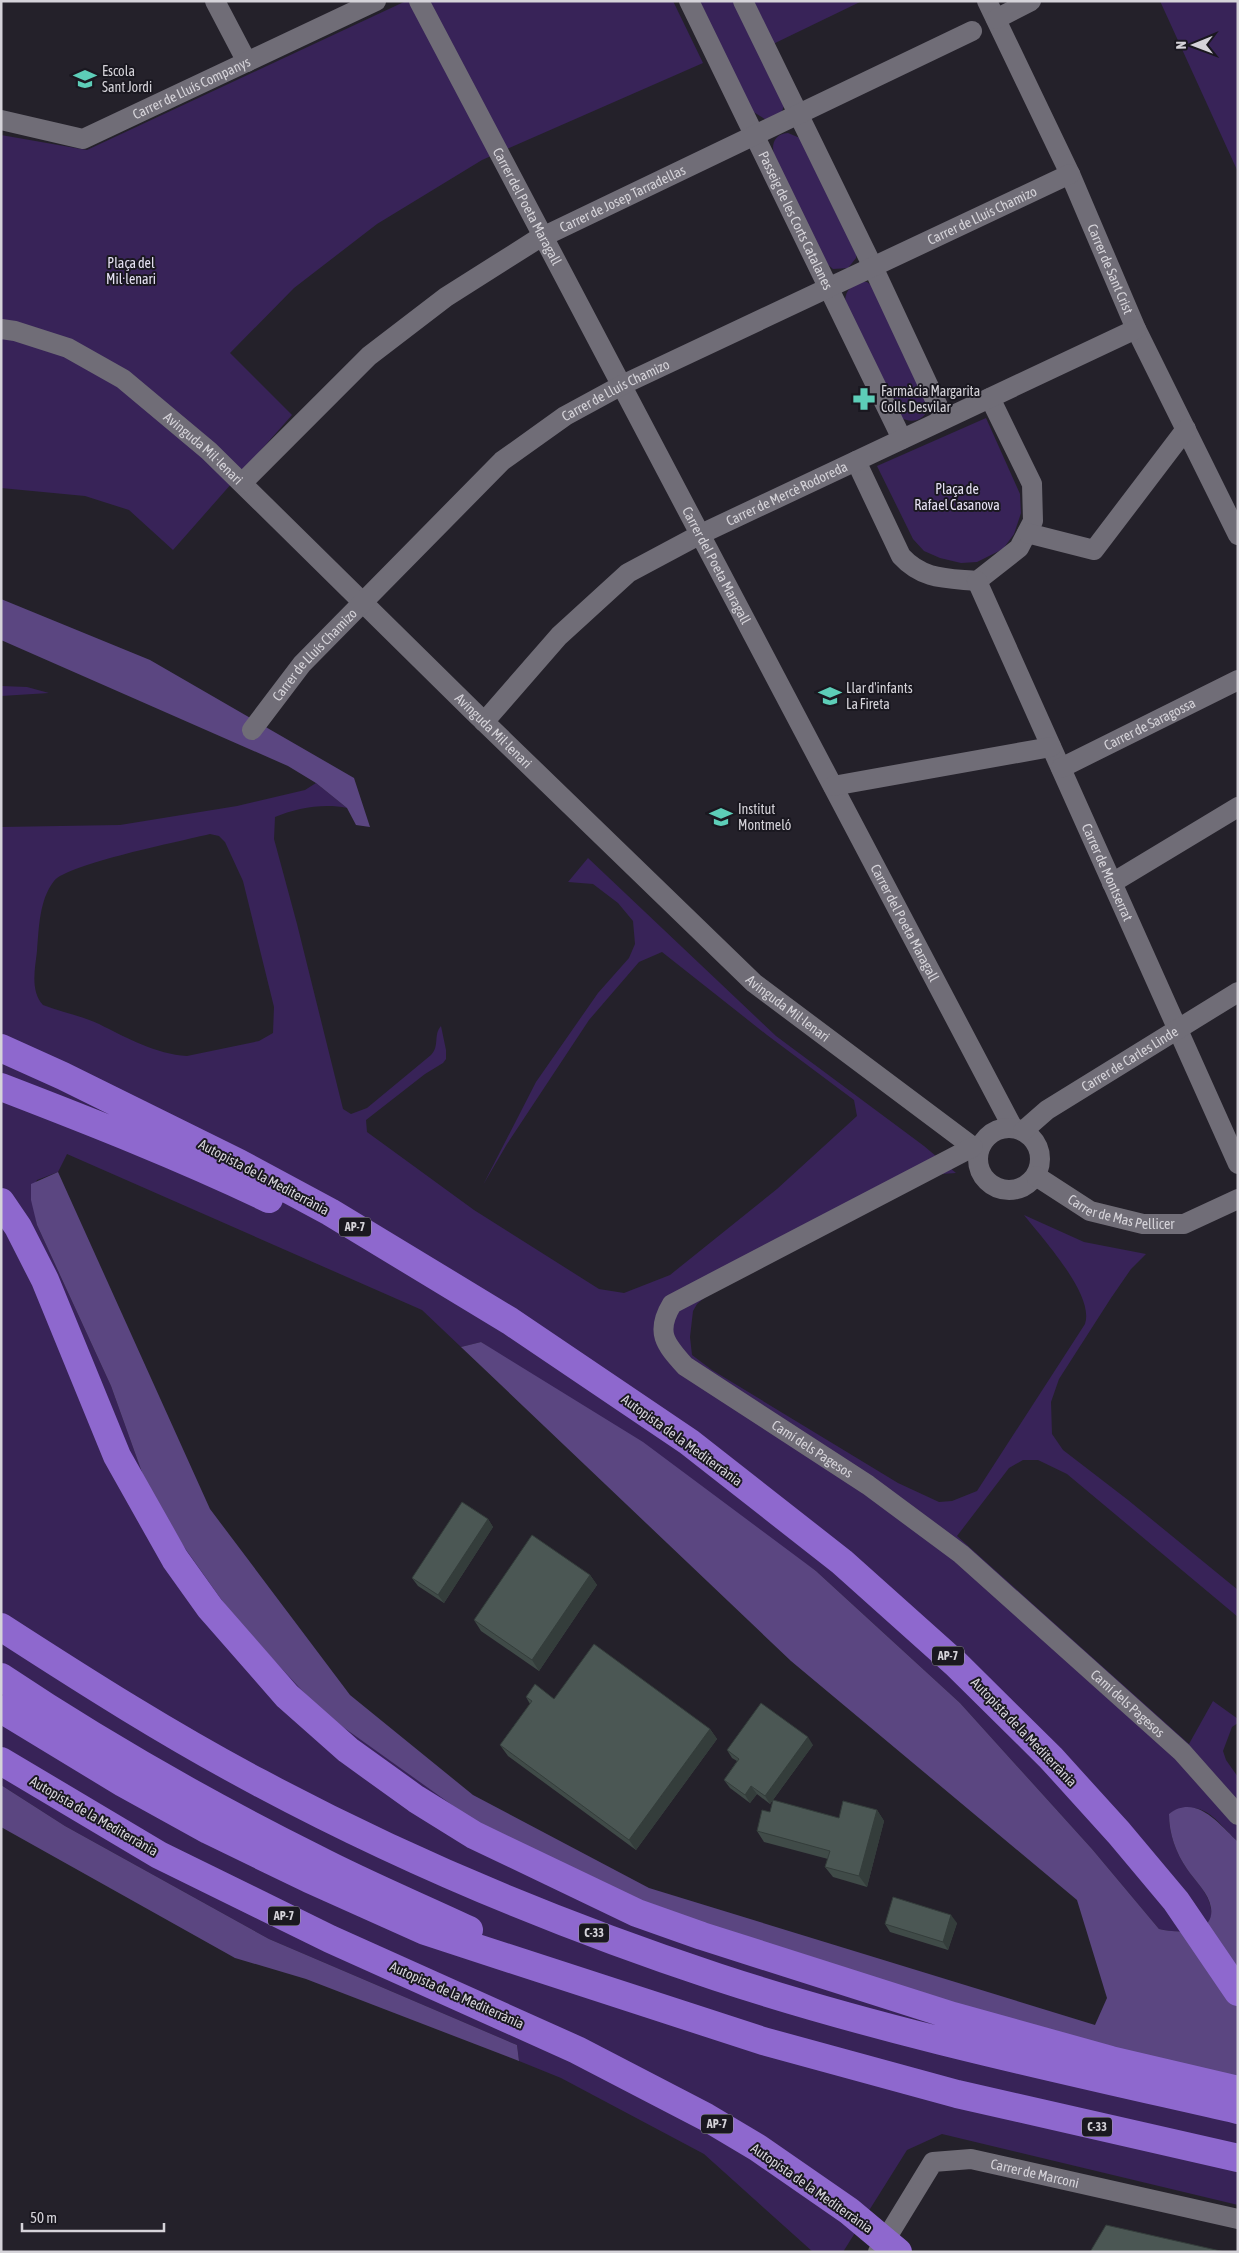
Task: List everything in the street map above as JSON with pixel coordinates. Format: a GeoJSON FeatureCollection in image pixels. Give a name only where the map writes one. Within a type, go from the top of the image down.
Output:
{"type":"FeatureCollection","features":[{"type":"Feature","properties":{"kind":"highway","name":"Autopista de la Mediterrània"},"geometry":{"type":"LineString","coordinates":[[1,1048],[72,1080],[231,1158],[330,1212],[510,1321],[690,1442],[842,1562],[956,1664],[1057,1765],[1176,1901],[1238,1992]]}},
{"type":"Feature","properties":{"kind":"highway"},"geometry":{"type":"LineString","coordinates":[[1,1088],[130,1136],[203,1167],[297,1212],[367,1252],[528,1351],[690,1442]]}},
{"type":"Feature","properties":{"kind":"highway"},"geometry":{"type":"LineString","coordinates":[[1,1202],[18,1227],[45,1280],[117,1456],[145,1508],[180,1566],[210,1608],[287,1696],[348,1750],[408,1794],[474,1835],[637,1913],[702,1936],[953,2016],[1111,2060],[1238,2090]]}},
{"type":"Feature","properties":{"kind":"highway","name":"C-33"},"geometry":{"type":"LineString","coordinates":[[1,1627],[140,1716],[260,1783],[400,1852],[565,1922],[719,1978],[935,2040],[1238,2110]]}},
{"type":"Feature","properties":{"kind":"highway","name":"C-33"},"geometry":{"type":"LineString","coordinates":[[1,1677],[219,1808],[316,1859],[580,1980],[763,2041],[957,2094],[1238,2158]]}},
{"type":"Feature","properties":{"kind":"highway"},"geometry":{"type":"LineString","coordinates":[[1,1708],[140,1793],[208,1830],[309,1879],[425,1931],[580,1980]]}},
{"type":"Feature","properties":{"kind":"highway","name":"Autopista de la Mediterrània"},"geometry":{"type":"LineString","coordinates":[[1,1761],[159,1855],[330,1939],[568,2046],[637,2080],[758,2148],[849,2211],[898,2252]]}},
{"type":"Feature","properties":{"kind":"street"},"geometry":{"type":"LineString","coordinates":[[215,1],[247,62]]}},
{"type":"Feature","properties":{"kind":"street","name":"Carrer de Lluís Companys"},"geometry":{"type":"LineString","coordinates":[[1,120],[83,139],[376,1]]}},
{"type":"Feature","properties":{"kind":"street","name":"Carrer del Poeta Maragall"},"geometry":{"type":"LineString","coordinates":[[419,1],[833,786],[1018,1130]]}},
{"type":"Feature","properties":{"kind":"street","name":"Passeig de les Corts Catalanes"},"geometry":{"type":"LineString","coordinates":[[689,1],[902,439]]}},
{"type":"Feature","properties":{"kind":"street"},"geometry":{"type":"LineString","coordinates":[[743,1],[873,267],[944,420]]}},
{"type":"Feature","properties":{"kind":"street"},"geometry":{"type":"LineString","coordinates":[[991,10],[1031,1]]}},
{"type":"Feature","properties":{"kind":"street","name":"Carrer de Sant Crist"},"geometry":{"type":"LineString","coordinates":[[991,10],[1070,174],[1136,329],[1238,535]]}},
{"type":"Feature","properties":{"kind":"street","name":"Carrer de Josep Tarradellas"},"geometry":{"type":"LineString","coordinates":[[242,483],[369,356],[446,297],[544,237],[972,30]]}},
{"type":"Feature","properties":{"kind":"street","name":"Carrer de Lluís Chamizo"},"geometry":{"type":"LineString","coordinates":[[252,730],[302,664],[502,461],[565,416],[622,385],[1070,174]]}},
{"type":"Feature","properties":{"kind":"street","name":"Avinguda Mil·lenari"},"geometry":{"type":"LineString","coordinates":[[1,329],[15,331],[68,348],[123,379],[209,450],[484,722],[754,983],[976,1147]]}},
{"type":"Feature","properties":{"kind":"street","name":"Carrer de Mercè Rodoreda"},"geometry":{"type":"LineString","coordinates":[[484,722],[559,636],[628,573],[701,534],[1136,329]]}},
{"type":"Feature","properties":{"kind":"street"},"geometry":{"type":"LineString","coordinates":[[856,461],[901,556],[911,567],[929,576],[977,581],[1019,548],[1033,522],[1032,484],[990,398]]}},
{"type":"Feature","properties":{"kind":"street"},"geometry":{"type":"LineString","coordinates":[[1027,534],[1094,550],[1186,429]]}},
{"type":"Feature","properties":{"kind":"street","name":"Carrer de Montserrat"},"geometry":{"type":"LineString","coordinates":[[977,581],[1238,1164]]}},
{"type":"Feature","properties":{"kind":"street","name":"Carrer de Saragossa"},"geometry":{"type":"LineString","coordinates":[[1061,768],[1238,680]]}},
{"type":"Feature","properties":{"kind":"street"},"geometry":{"type":"LineString","coordinates":[[833,786],[1051,747]]}},
{"type":"Feature","properties":{"kind":"street"},"geometry":{"type":"LineString","coordinates":[[1112,883],[1238,807]]}},
{"type":"Feature","properties":{"kind":"street","name":"Carrer de Carles Linde"},"geometry":{"type":"LineString","coordinates":[[1018,1130],[1047,1110],[1238,992]]}},
{"type":"Feature","properties":{"kind":"street"},"geometry":{"type":"LineString","coordinates":[[1002,1128],[1018,1130],[1032,1138],[1038,1147],[1040,1165],[1036,1176],[1025,1186],[1014,1190],[1002,1190],[992,1186],[984,1178],[979,1169],[976,1147],[992,1133],[1002,1128]]}},
{"type":"Feature","properties":{"kind":"street","name":"Camí dels Pagesos"},"geometry":{"type":"LineString","coordinates":[[976,1147],[672,1304],[664,1316],[663,1331],[668,1348],[685,1366],[868,1485],[961,1554],[1182,1752],[1238,1814]]}},
{"type":"Feature","properties":{"kind":"street","name":"Carrer de Mas Pellicer"},"geometry":{"type":"LineString","coordinates":[[1036,1176],[1090,1211],[1143,1224],[1184,1224],[1238,1198]]}},
{"type":"Feature","properties":{"kind":"street","name":"Carrer de Marconi"},"geometry":{"type":"LineString","coordinates":[[878,2252],[933,2162],[942,2161],[971,2159],[1238,2219]]}},
{"type":"Feature","properties":{"kind":"green space","name":"Plaça del Mil·lenari"},"geometry":{"type":"Polygon","coordinates":[[[406,1],[673,1],[703,63],[482,160],[377,224],[294,288],[230,353],[292,415],[173,550],[129,510],[85,496],[1,488],[1,135],[87,150],[406,1]]]}},
{"type":"Feature","properties":{"kind":"green space"},"geometry":{"type":"Polygon","coordinates":[[[699,1],[738,1],[785,103],[780,117],[768,121],[752,111],[699,1]]]}},
{"type":"Feature","properties":{"kind":"green space"},"geometry":{"type":"Polygon","coordinates":[[[750,1],[862,1],[771,45],[750,1]]]}},
{"type":"Feature","properties":{"kind":"green space"},"geometry":{"type":"Polygon","coordinates":[[[1160,1],[1238,1],[1238,172],[1160,1]]]}},
{"type":"Feature","properties":{"kind":"green space"},"geometry":{"type":"Polygon","coordinates":[[[788,133],[800,138],[857,250],[856,258],[848,268],[833,269],[827,264],[774,155],[773,147],[775,140],[780,135],[788,133]]]}},
{"type":"Feature","properties":{"kind":"green space"},"geometry":{"type":"Polygon","coordinates":[[[862,282],[867,282],[872,286],[929,408],[924,416],[917,420],[913,421],[899,417],[845,301],[850,288],[862,282]]]}},
{"type":"Feature","properties":{"kind":"green space","name":"Plaça de Rafael Casanova"},"geometry":{"type":"Polygon","coordinates":[[[986,418],[1020,494],[1021,513],[1014,534],[1003,549],[977,562],[961,563],[940,558],[924,551],[913,539],[877,466],[986,418]]]}},
{"type":"Feature","properties":{"kind":"green space"},"geometry":{"type":"Polygon","coordinates":[[[1,686],[27,687],[49,693],[1,696],[1,686]]]}},
{"type":"Feature","properties":{"kind":"green space"},"geometry":{"type":"Polygon","coordinates":[[[316,783],[347,808],[329,806],[310,807],[275,817],[274,839],[343,1109],[351,1114],[367,1108],[431,1055],[434,1052],[437,1033],[441,1026],[446,1059],[366,1120],[367,1132],[474,1210],[599,1289],[624,1293],[670,1275],[777,1189],[857,1116],[854,1100],[767,1035],[662,952],[639,962],[589,1020],[507,1144],[483,1185],[536,1082],[598,993],[629,958],[635,944],[633,921],[618,903],[593,884],[568,882],[588,858],[776,1036],[924,1146],[956,1173],[941,1174],[710,1293],[697,1304],[693,1311],[690,1337],[692,1355],[712,1370],[898,1483],[939,1502],[952,1501],[977,1491],[1085,1324],[1086,1312],[1075,1283],[1054,1252],[1024,1215],[1084,1242],[1146,1254],[1131,1269],[1059,1379],[1051,1402],[1052,1434],[1063,1450],[1128,1500],[1238,1590],[1238,1617],[1067,1474],[1038,1460],[1023,1460],[1009,1468],[957,1536],[1189,1744],[1213,1701],[1238,1719],[1238,1723],[1232,1727],[1223,1751],[1226,1760],[1238,1777],[1238,1842],[1210,1814],[1202,1810],[1187,1808],[1169,1814],[1170,1829],[1176,1850],[1208,1898],[1211,1918],[1207,1924],[1193,1931],[1184,1932],[1159,1929],[1092,1849],[960,1703],[816,1571],[481,1342],[461,1347],[422,1310],[67,1154],[58,1172],[37,1180],[31,1191],[37,1225],[111,1386],[153,1503],[322,1712],[608,1889],[1238,2078],[1238,2205],[942,2134],[907,2150],[843,2252],[813,2252],[704,2154],[561,2078],[519,2061],[517,2045],[269,1939],[65,1826],[1,1785],[1,827],[120,825],[237,806],[305,790],[316,783]],[[210,834],[126,854],[80,867],[63,874],[54,881],[45,897],[39,924],[35,987],[36,993],[43,1005],[92,1021],[131,1040],[175,1055],[187,1056],[259,1041],[273,1033],[274,1007],[243,881],[225,842],[219,836],[210,834]]]}},
{"type":"Feature","properties":{"kind":"shaded area"},"geometry":{"type":"Polygon","coordinates":[[[1,599],[150,660],[354,778],[370,827],[356,825],[347,808],[316,783],[288,766],[1,640],[1,599]]]}},
{"type":"Feature","properties":{"kind":"shaded area"},"geometry":{"type":"Polygon","coordinates":[[[58,1172],[210,1509],[350,1695],[473,1795],[649,1888],[1095,2025],[1107,1998],[1077,1900],[791,1661],[461,1347],[481,1342],[643,1442],[816,1571],[960,1703],[1092,1849],[1159,1929],[1175,1931],[1193,1930],[1207,1924],[1211,1917],[1208,1897],[1187,1869],[1176,1850],[1170,1829],[1169,1814],[1179,1808],[1189,1807],[1198,1809],[1215,1820],[1238,1842],[1238,2078],[1059,2035],[757,1944],[608,1889],[473,1820],[322,1712],[233,1616],[153,1503],[111,1386],[37,1225],[31,1200],[31,1184],[58,1172]]]}},
{"type":"Feature","properties":{"kind":"shaded area"},"geometry":{"type":"Polygon","coordinates":[[[1,1785],[65,1826],[269,1939],[517,2045],[519,2061],[306,1979],[235,1958],[1,1827],[1,1785]]]}},
{"type":"Feature","properties":{"kind":"building"},"geometry":{"type":"Polygon","coordinates":[[[462,1502],[488,1519],[438,1595],[412,1578],[462,1502]]]}},
{"type":"Feature","properties":{"kind":"building"},"geometry":{"type":"Polygon","coordinates":[[[532,1535],[590,1575],[532,1660],[474,1620],[532,1535]]]}},
{"type":"Feature","properties":{"kind":"building"},"geometry":{"type":"Polygon","coordinates":[[[594,1644],[710,1729],[629,1840],[500,1745],[532,1701],[526,1697],[535,1684],[554,1699],[594,1644]]]}},
{"type":"Feature","properties":{"kind":"building"},"geometry":{"type":"Polygon","coordinates":[[[761,1703],[808,1737],[765,1796],[751,1786],[745,1795],[724,1780],[739,1759],[727,1750],[761,1703]]]}},
{"type":"Feature","properties":{"kind":"building"},"geometry":{"type":"Polygon","coordinates":[[[773,1800],[839,1818],[843,1801],[877,1810],[859,1876],[825,1867],[830,1851],[757,1831],[762,1810],[770,1812],[773,1800]]]}},
{"type":"Feature","properties":{"kind":"building"},"geometry":{"type":"Polygon","coordinates":[[[893,1897],[951,1915],[943,1942],[885,1924],[893,1897]]]}},
{"type":"Feature","properties":{"kind":"building"},"geometry":{"type":"Polygon","coordinates":[[[1106,2225],[1225,2252],[1090,2252],[1106,2225]]]}},
{"type":"Feature","properties":{"kind":"place","name":"Escola Sant Jordi"},"geometry":{"type":"Point","coordinates":[85,79]}},
{"type":"Feature","properties":{"kind":"place","name":"Farmàcia Margarita Colls Desvilar"},"geometry":{"type":"Point","coordinates":[864,399]}},
{"type":"Feature","properties":{"kind":"place","name":"Llar d'infants La Fireta"},"geometry":{"type":"Point","coordinates":[830,696]}},
{"type":"Feature","properties":{"kind":"place","name":"Institut Montmeló"},"geometry":{"type":"Point","coordinates":[721,817]}}]}
